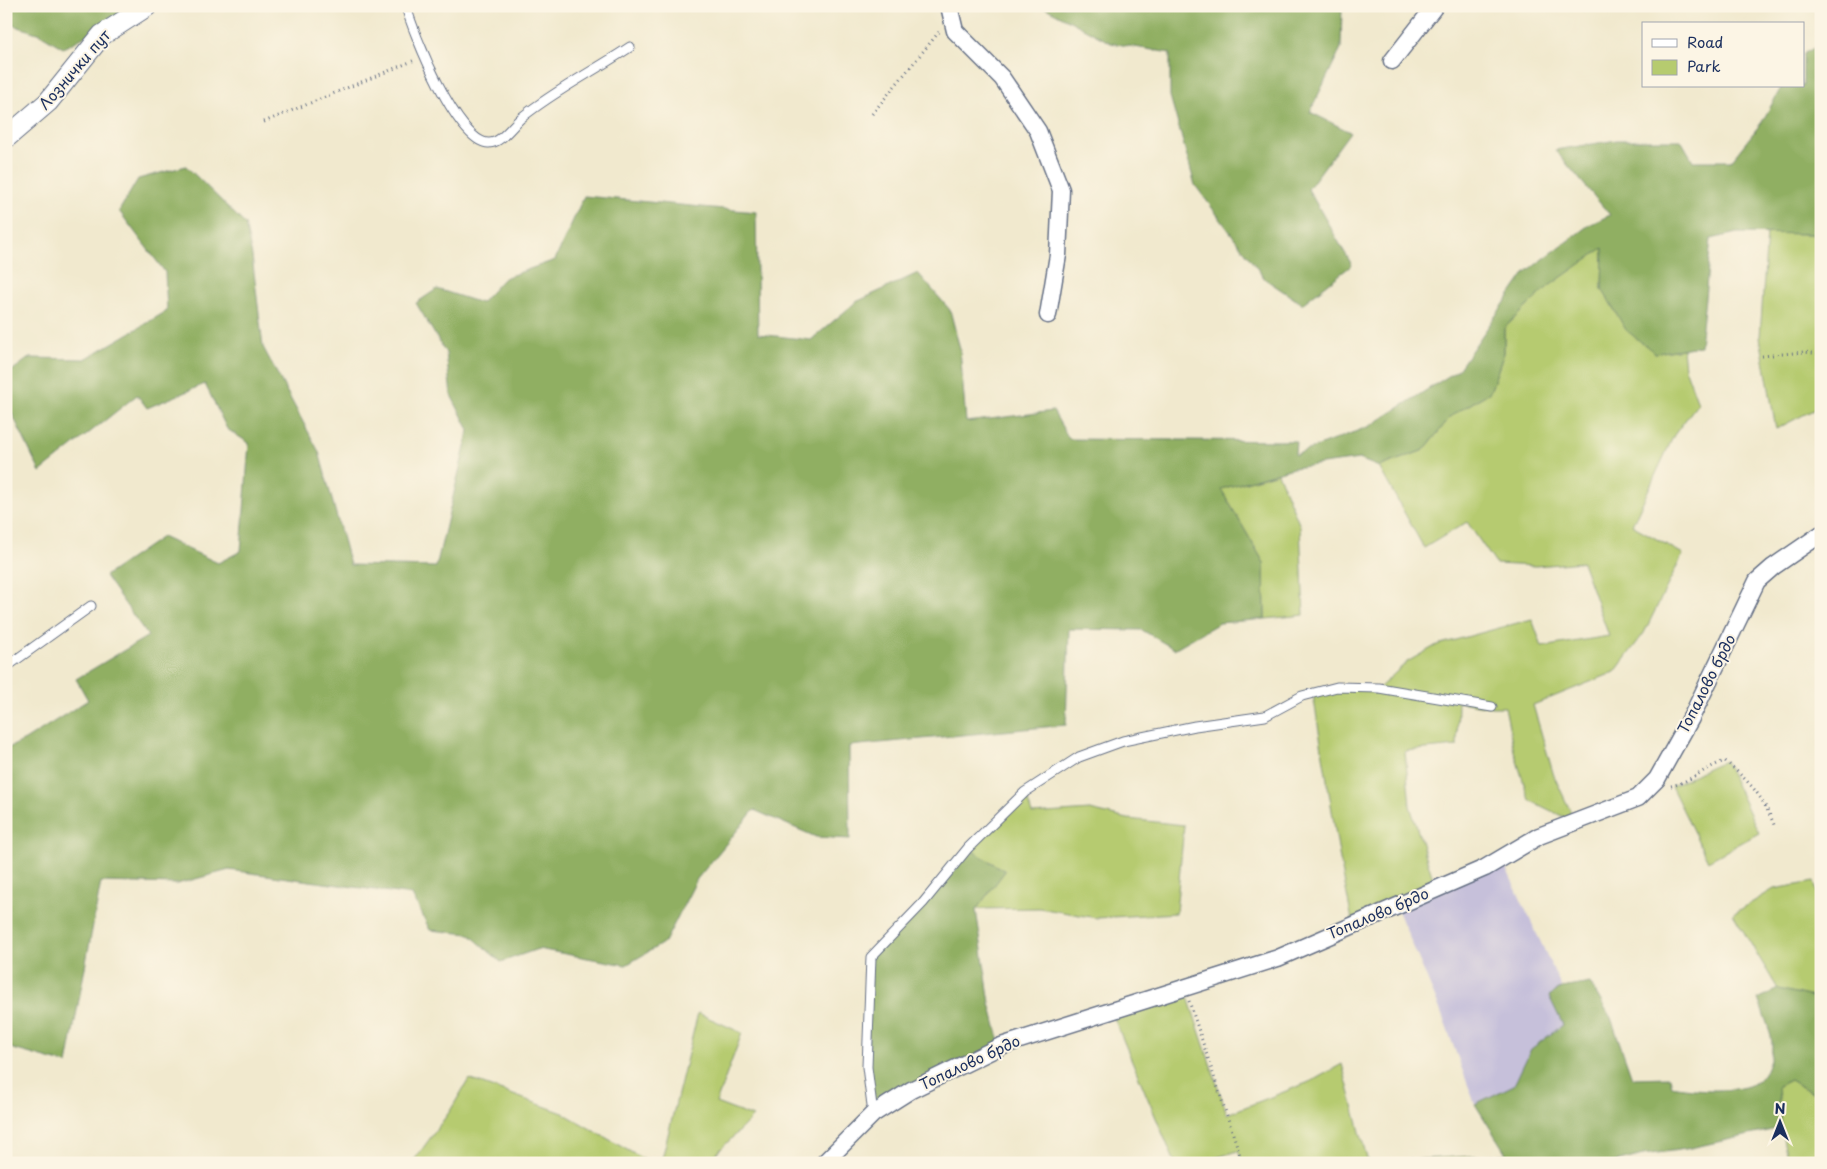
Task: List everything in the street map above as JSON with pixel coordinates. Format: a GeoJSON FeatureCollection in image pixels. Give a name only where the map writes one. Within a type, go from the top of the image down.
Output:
{"type":"FeatureCollection","features":[{"type":"Feature","properties":{"kind":"street","name":"Лознички пут"},"geometry":{"type":"LineString","coordinates":[[6,138],[48,102],[102,35],[147,6]]}},
{"type":"Feature","properties":{"kind":"street"},"geometry":{"type":"LineString","coordinates":[[1392,61],[1435,6]]}},
{"type":"Feature","properties":{"kind":"street"},"geometry":{"type":"LineString","coordinates":[[951,11],[956,31],[1002,78],[1038,131],[1061,190],[1058,255],[1048,315]]}},
{"type":"Feature","properties":{"kind":"street","name":"Топалово брдо"},"geometry":{"type":"LineString","coordinates":[[824,1163],[872,1114],[911,1090],[1001,1046],[1278,958],[1485,868],[1539,836],[1638,798],[1657,779],[1713,676],[1757,581],[1773,567],[1821,534]]}},
{"type":"Feature","properties":{"kind":"lane"},"geometry":{"type":"LineString","coordinates":[[406,6],[424,56],[463,124],[479,141],[491,143],[497,141],[534,108],[630,47]]}},
{"type":"Feature","properties":{"kind":"lane"},"geometry":{"type":"LineString","coordinates":[[6,668],[91,606]]}},
{"type":"Feature","properties":{"kind":"lane"},"geometry":{"type":"LineString","coordinates":[[872,1114],[867,1067],[871,957],[923,903],[968,848],[1025,792],[1079,757],[1124,741],[1195,726],[1265,716],[1302,696],[1337,687],[1379,688],[1492,707]]}},
{"type":"Feature","properties":{"kind":"path"},"geometry":{"type":"LineString","coordinates":[[872,114],[951,11]]}},
{"type":"Feature","properties":{"kind":"path"},"geometry":{"type":"LineString","coordinates":[[264,122],[424,56]]}},
{"type":"Feature","properties":{"kind":"path"},"geometry":{"type":"LineString","coordinates":[[1762,356],[1804,352],[1821,354]]}},
{"type":"Feature","properties":{"kind":"path"},"geometry":{"type":"LineString","coordinates":[[1657,779],[1671,786],[1690,780],[1709,766],[1725,761],[1746,778],[1764,800],[1775,827]]}},
{"type":"Feature","properties":{"kind":"path"},"geometry":{"type":"LineString","coordinates":[[1185,988],[1242,1160],[1252,1163]]}},
{"type":"Feature","properties":{"kind":"shaded area"},"geometry":{"type":"Polygon","coordinates":[[[1502,859],[1562,988],[1549,996],[1563,1025],[1531,1049],[1514,1085],[1475,1104],[1439,1007],[1396,906],[1502,859]]]}},
{"type":"Feature","properties":{"kind":"green space"},"geometry":{"type":"Polygon","coordinates":[[[6,6],[143,6],[63,48],[40,34],[6,23],[6,6]]]}},
{"type":"Feature","properties":{"kind":"green space"},"geometry":{"type":"Polygon","coordinates":[[[1042,6],[1342,6],[1341,48],[1310,112],[1350,132],[1308,189],[1352,265],[1302,304],[1265,279],[1195,185],[1170,96],[1170,53],[1111,43],[1042,6]]]}},
{"type":"Feature","properties":{"kind":"green space"},"geometry":{"type":"Polygon","coordinates":[[[1821,44],[1821,229],[1815,234],[1737,233],[1711,239],[1700,346],[1655,353],[1626,330],[1602,289],[1603,248],[1549,286],[1504,328],[1504,353],[1490,392],[1451,416],[1424,450],[1379,467],[1359,459],[1293,468],[1221,489],[1264,563],[1265,619],[1219,623],[1174,649],[1142,630],[1069,629],[1066,725],[849,746],[850,839],[816,837],[754,810],[697,879],[665,942],[626,965],[538,949],[501,962],[469,934],[430,930],[412,895],[229,870],[177,884],[101,882],[67,1064],[6,1047],[6,749],[25,740],[88,700],[76,679],[148,636],[105,576],[162,537],[218,563],[241,551],[249,443],[227,429],[205,384],[147,408],[137,395],[40,472],[6,401],[6,375],[29,358],[85,359],[167,311],[165,272],[119,211],[138,179],[186,166],[245,224],[252,256],[263,347],[319,452],[350,565],[436,567],[469,430],[451,395],[446,353],[416,303],[437,289],[481,303],[504,278],[555,260],[584,196],[756,212],[758,334],[811,340],[856,302],[918,273],[950,310],[960,349],[966,422],[1053,411],[1069,439],[1296,441],[1295,455],[1370,426],[1458,370],[1526,272],[1589,225],[1610,215],[1555,150],[1617,140],[1681,140],[1693,161],[1731,161],[1762,122],[1781,88],[1804,88],[1804,53],[1821,44]]]}},
{"type":"Feature","properties":{"kind":"green space"},"geometry":{"type":"Polygon","coordinates":[[[1767,233],[1815,234],[1818,275],[1821,276],[1821,406],[1776,429],[1760,337],[1767,233]]]}},
{"type":"Feature","properties":{"kind":"green space"},"geometry":{"type":"Polygon","coordinates":[[[1603,247],[1602,289],[1655,353],[1683,349],[1685,368],[1698,403],[1674,435],[1632,525],[1683,554],[1644,633],[1615,672],[1533,705],[1554,776],[1576,823],[1529,800],[1514,751],[1505,707],[1458,702],[1457,746],[1405,751],[1410,806],[1435,885],[1353,925],[1340,860],[1313,694],[1337,687],[1379,688],[1407,662],[1437,645],[1532,619],[1542,647],[1609,636],[1582,562],[1536,566],[1496,564],[1467,522],[1424,548],[1379,467],[1424,450],[1451,416],[1490,392],[1504,353],[1504,328],[1549,286],[1603,247]]]}},
{"type":"Feature","properties":{"kind":"green space"},"geometry":{"type":"Polygon","coordinates":[[[1278,473],[1300,526],[1304,615],[1265,619],[1264,563],[1221,489],[1278,473]]]}},
{"type":"Feature","properties":{"kind":"green space"},"geometry":{"type":"Polygon","coordinates":[[[1725,761],[1759,833],[1708,861],[1671,786],[1725,761]]]}},
{"type":"Feature","properties":{"kind":"green space"},"geometry":{"type":"Polygon","coordinates":[[[1025,792],[1032,814],[1090,810],[1128,819],[1184,825],[1176,913],[1097,918],[1039,908],[976,909],[1005,871],[968,848],[1025,792]]]}},
{"type":"Feature","properties":{"kind":"green space"},"geometry":{"type":"Polygon","coordinates":[[[968,848],[1005,871],[976,910],[990,1003],[1001,1046],[873,1114],[867,1067],[871,957],[968,848]]]}},
{"type":"Feature","properties":{"kind":"green space"},"geometry":{"type":"Polygon","coordinates":[[[1814,882],[1821,905],[1821,999],[1778,989],[1733,914],[1774,889],[1814,882]]]}},
{"type":"Feature","properties":{"kind":"green space"},"geometry":{"type":"Polygon","coordinates":[[[1590,983],[1611,1018],[1632,1078],[1670,1077],[1672,1086],[1703,1090],[1728,1090],[1749,1086],[1760,1079],[1765,1071],[1772,1052],[1772,1042],[1758,999],[1778,989],[1821,999],[1821,1098],[1790,1080],[1778,1086],[1781,1128],[1686,1149],[1643,1155],[1612,1163],[1512,1163],[1475,1104],[1514,1085],[1531,1049],[1563,1025],[1549,996],[1562,988],[1590,983]]]}},
{"type":"Feature","properties":{"kind":"green space"},"geometry":{"type":"Polygon","coordinates":[[[1185,988],[1227,1114],[1312,1081],[1342,1064],[1368,1162],[1507,1154],[1512,1163],[1252,1163],[1242,1161],[1238,1151],[1198,1163],[1175,1163],[1111,1011],[1185,988]]]}},
{"type":"Feature","properties":{"kind":"green space"},"geometry":{"type":"Polygon","coordinates":[[[698,1013],[742,1033],[716,1103],[753,1117],[707,1163],[661,1163],[698,1013]]]}},
{"type":"Feature","properties":{"kind":"green space"},"geometry":{"type":"Polygon","coordinates":[[[469,1079],[563,1113],[650,1163],[412,1163],[450,1111],[469,1079]]]}},
{"type":"Feature","properties":{"kind":"green space"},"geometry":{"type":"Polygon","coordinates":[[[1790,1080],[1821,1098],[1821,1163],[1788,1163],[1781,1128],[1778,1086],[1790,1080]]]}}]}
